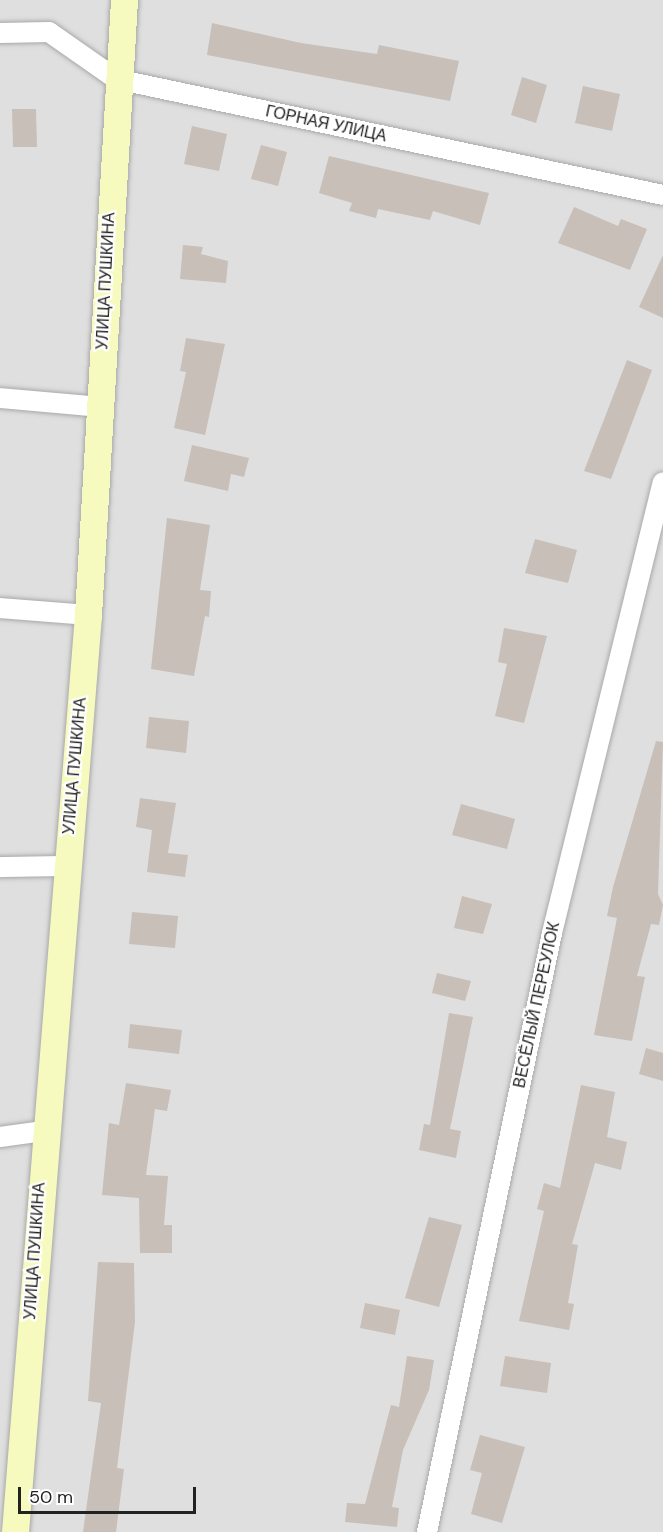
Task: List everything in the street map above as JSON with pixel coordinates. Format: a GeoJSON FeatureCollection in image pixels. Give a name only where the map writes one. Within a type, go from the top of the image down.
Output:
{"type":"FeatureCollection","features":[{"type":"Feature","properties":{"kind":"main road","name":"УЛИЦА ПУШКИНА"},"geometry":{"type":"LineString","coordinates":[[15,1532],[44,1131],[88,615],[117,79],[124,0]]}},
{"type":"Feature","properties":{"kind":"street","name":"ГОРНАЯ УЛИЦА"},"geometry":{"type":"LineString","coordinates":[[0,33],[49,32],[117,79],[663,195]]}},
{"type":"Feature","properties":{"kind":"street"},"geometry":{"type":"LineString","coordinates":[[0,398],[100,407]]}},
{"type":"Feature","properties":{"kind":"street","name":"ВЕСЁЛЫЙ ПЕРЕУЛОК"},"geometry":{"type":"LineString","coordinates":[[427,1532],[552,933],[663,482]]}},
{"type":"Feature","properties":{"kind":"street"},"geometry":{"type":"LineString","coordinates":[[0,608],[88,615]]}},
{"type":"Feature","properties":{"kind":"street"},"geometry":{"type":"LineString","coordinates":[[0,867],[67,866]]}},
{"type":"Feature","properties":{"kind":"street"},"geometry":{"type":"LineString","coordinates":[[0,1137],[44,1131]]}},
{"type":"Feature","properties":{"kind":"shaded area"},"geometry":{"type":"Polygon","coordinates":[[[0,0],[663,0],[663,1532],[0,1532],[0,0]]]}},
{"type":"Feature","properties":{"kind":"building"},"geometry":{"type":"Polygon","coordinates":[[[212,23],[301,43],[377,54],[379,45],[459,61],[450,101],[207,55],[212,23]]]}},
{"type":"Feature","properties":{"kind":"building"},"geometry":{"type":"Polygon","coordinates":[[[522,77],[547,85],[536,123],[511,115],[522,77]]]}},
{"type":"Feature","properties":{"kind":"building"},"geometry":{"type":"Polygon","coordinates":[[[583,86],[620,94],[612,131],[575,123],[583,86]]]}},
{"type":"Feature","properties":{"kind":"building"},"geometry":{"type":"Polygon","coordinates":[[[12,109],[36,109],[37,147],[13,147],[12,109]]]}},
{"type":"Feature","properties":{"kind":"building"},"geometry":{"type":"Polygon","coordinates":[[[192,126],[227,134],[219,171],[184,164],[192,126]]]}},
{"type":"Feature","properties":{"kind":"building"},"geometry":{"type":"Polygon","coordinates":[[[261,145],[287,152],[278,186],[251,179],[261,145]]]}},
{"type":"Feature","properties":{"kind":"building"},"geometry":{"type":"Polygon","coordinates":[[[329,156],[489,193],[480,225],[433,211],[430,220],[378,209],[376,218],[349,211],[352,203],[319,193],[329,156]]]}},
{"type":"Feature","properties":{"kind":"building"},"geometry":{"type":"Polygon","coordinates":[[[574,207],[618,226],[621,219],[647,229],[630,270],[558,243],[574,207]]]}},
{"type":"Feature","properties":{"kind":"building"},"geometry":{"type":"Polygon","coordinates":[[[183,245],[203,247],[201,254],[228,261],[226,283],[180,279],[183,245]]]}},
{"type":"Feature","properties":{"kind":"building"},"geometry":{"type":"Polygon","coordinates":[[[663,255],[663,318],[639,307],[663,255]]]}},
{"type":"Feature","properties":{"kind":"building"},"geometry":{"type":"Polygon","coordinates":[[[186,338],[225,344],[205,435],[174,428],[186,372],[180,371],[186,338]]]}},
{"type":"Feature","properties":{"kind":"building"},"geometry":{"type":"Polygon","coordinates":[[[627,360],[652,370],[611,479],[584,471],[627,360]]]}},
{"type":"Feature","properties":{"kind":"building"},"geometry":{"type":"Polygon","coordinates":[[[192,445],[249,458],[244,477],[231,474],[228,491],[184,481],[192,445]]]}},
{"type":"Feature","properties":{"kind":"building"},"geometry":{"type":"Polygon","coordinates":[[[167,518],[210,525],[200,590],[211,591],[209,617],[205,616],[194,676],[151,669],[167,518]]]}},
{"type":"Feature","properties":{"kind":"building"},"geometry":{"type":"Polygon","coordinates":[[[535,539],[577,550],[568,583],[525,573],[535,539]]]}},
{"type":"Feature","properties":{"kind":"building"},"geometry":{"type":"Polygon","coordinates":[[[504,628],[547,636],[524,723],[495,716],[507,664],[498,662],[504,628]]]}},
{"type":"Feature","properties":{"kind":"building"},"geometry":{"type":"Polygon","coordinates":[[[149,717],[189,721],[186,753],[146,748],[149,717]]]}},
{"type":"Feature","properties":{"kind":"building"},"geometry":{"type":"Polygon","coordinates":[[[656,741],[663,742],[658,894],[663,905],[659,925],[651,924],[637,976],[645,977],[632,1041],[594,1035],[617,918],[607,916],[613,887],[656,741]]]}},
{"type":"Feature","properties":{"kind":"building"},"geometry":{"type":"Polygon","coordinates":[[[140,798],[176,803],[168,853],[188,855],[185,877],[147,872],[152,830],[136,827],[140,798]]]}},
{"type":"Feature","properties":{"kind":"building"},"geometry":{"type":"Polygon","coordinates":[[[461,804],[515,819],[507,849],[452,835],[461,804]]]}},
{"type":"Feature","properties":{"kind":"building"},"geometry":{"type":"Polygon","coordinates":[[[462,896],[492,904],[483,934],[454,928],[462,896]]]}},
{"type":"Feature","properties":{"kind":"building"},"geometry":{"type":"Polygon","coordinates":[[[132,912],[178,916],[175,948],[129,944],[132,912]]]}},
{"type":"Feature","properties":{"kind":"building"},"geometry":{"type":"Polygon","coordinates":[[[437,973],[471,981],[465,1001],[432,993],[437,973]]]}},
{"type":"Feature","properties":{"kind":"building"},"geometry":{"type":"Polygon","coordinates":[[[449,1013],[473,1017],[450,1129],[461,1131],[456,1158],[419,1150],[424,1124],[430,1125],[449,1013]]]}},
{"type":"Feature","properties":{"kind":"building"},"geometry":{"type":"Polygon","coordinates":[[[130,1024],[182,1030],[179,1054],[128,1048],[130,1024]]]}},
{"type":"Feature","properties":{"kind":"building"},"geometry":{"type":"Polygon","coordinates":[[[646,1048],[663,1053],[663,1081],[639,1074],[646,1048]]]}},
{"type":"Feature","properties":{"kind":"building"},"geometry":{"type":"Polygon","coordinates":[[[126,1083],[171,1090],[167,1111],[155,1109],[146,1175],[168,1176],[164,1225],[172,1225],[172,1253],[140,1253],[139,1198],[102,1195],[109,1123],[119,1125],[126,1083]]]}},
{"type":"Feature","properties":{"kind":"building"},"geometry":{"type":"Polygon","coordinates":[[[581,1085],[615,1092],[607,1137],[627,1142],[621,1170],[595,1163],[572,1244],[578,1245],[568,1303],[574,1304],[569,1330],[519,1321],[544,1211],[537,1209],[544,1183],[560,1188],[581,1085]]]}},
{"type":"Feature","properties":{"kind":"building"},"geometry":{"type":"Polygon","coordinates":[[[429,1217],[462,1225],[439,1307],[405,1298],[429,1217]]]}},
{"type":"Feature","properties":{"kind":"building"},"geometry":{"type":"Polygon","coordinates":[[[98,1262],[134,1263],[135,1322],[117,1468],[124,1469],[116,1532],[83,1532],[101,1403],[88,1401],[98,1262]]]}},
{"type":"Feature","properties":{"kind":"building"},"geometry":{"type":"Polygon","coordinates":[[[365,1303],[400,1310],[395,1335],[360,1328],[365,1303]]]}},
{"type":"Feature","properties":{"kind":"building"},"geometry":{"type":"Polygon","coordinates":[[[407,1356],[434,1360],[429,1390],[403,1450],[392,1507],[399,1508],[397,1527],[345,1522],[347,1503],[365,1504],[391,1405],[399,1407],[407,1356]]]}},
{"type":"Feature","properties":{"kind":"building"},"geometry":{"type":"Polygon","coordinates":[[[505,1356],[551,1363],[547,1393],[500,1386],[505,1356]]]}},
{"type":"Feature","properties":{"kind":"building"},"geometry":{"type":"Polygon","coordinates":[[[480,1435],[525,1447],[502,1523],[471,1514],[482,1473],[470,1470],[480,1435]]]}}]}
